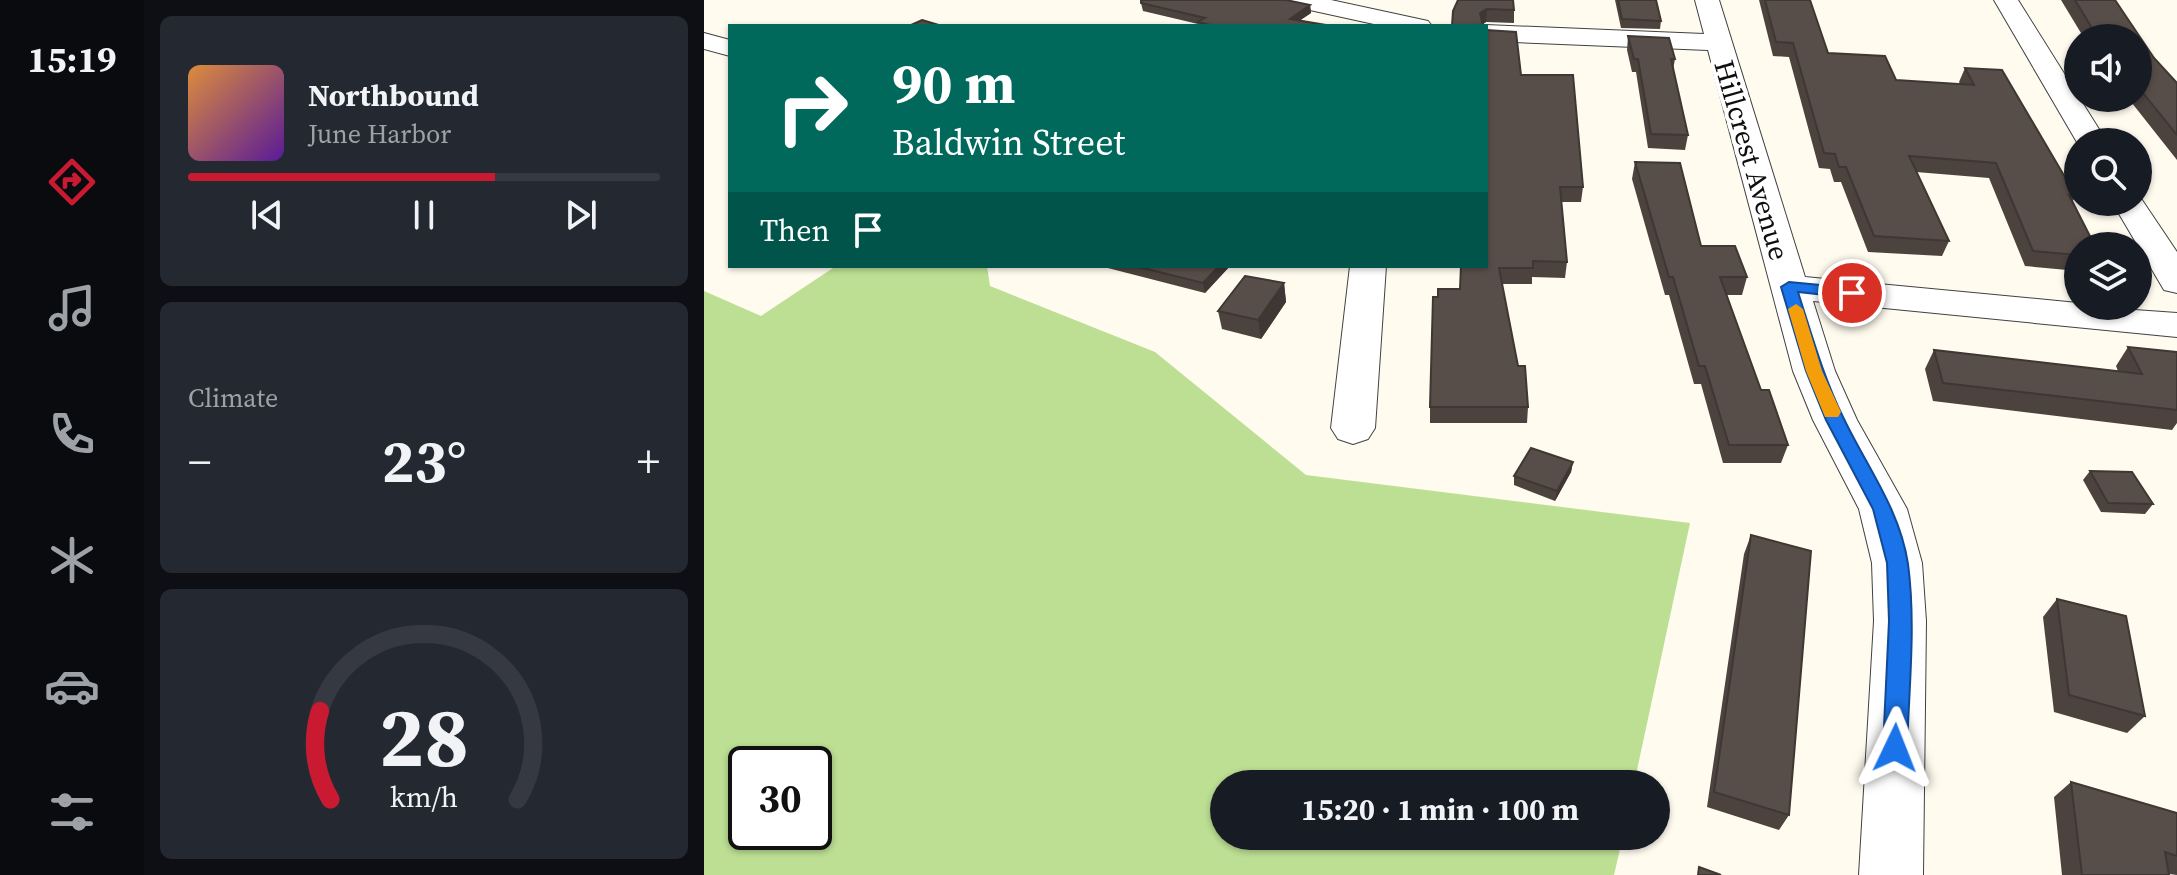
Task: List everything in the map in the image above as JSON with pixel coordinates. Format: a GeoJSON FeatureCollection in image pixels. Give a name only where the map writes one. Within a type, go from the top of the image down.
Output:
{"type":"FeatureCollection","features":[{"type":"Feature","properties":{"kind":"street"},"geometry":{"type":"LineString","coordinates":[[1296,0],[1401,24]]}},
{"type":"Feature","properties":{"kind":"street","name":"Hillcrest Avenue"},"geometry":{"type":"LineString","coordinates":[[1707,0],[1814,371],[1835,420],[1883,509],[1897,563],[1900,621],[1891,875]]}},
{"type":"Feature","properties":{"kind":"street"},"geometry":{"type":"LineString","coordinates":[[2006,0],[2084,128]]}},
{"type":"Feature","properties":{"kind":"street"},"geometry":{"type":"LineString","coordinates":[[1488,33],[1717,42]]}},
{"type":"Feature","properties":{"kind":"street"},"geometry":{"type":"LineString","coordinates":[[704,41],[728,47]]}},
{"type":"Feature","properties":{"kind":"street"},"geometry":{"type":"LineString","coordinates":[[2137,216],[2177,282]]}},
{"type":"Feature","properties":{"kind":"street"},"geometry":{"type":"LineString","coordinates":[[1353,428],[1368,268]]}},
{"type":"Feature","properties":{"kind":"street"},"geometry":{"type":"LineString","coordinates":[[1789,287],[2177,325]]}},
{"type":"Feature","properties":{"kind":"green space"},"geometry":{"type":"Polygon","coordinates":[[[833,268],[987,268],[990,286],[1155,352],[1306,475],[1690,523],[1637,770],[1210,770],[1210,850],[1620,850],[1614,875],[704,875],[704,291],[761,316],[833,268]]]}},
{"type":"Feature","properties":{"kind":"building"},"geometry":{"type":"Polygon","coordinates":[[[1141,0],[1286,0],[1310,5],[1290,19],[1320,24],[1206,24],[1198,22],[1205,18],[1141,3],[1141,0]]]}},
{"type":"Feature","properties":{"kind":"building"},"geometry":{"type":"Polygon","coordinates":[[[1458,0],[1513,0],[1514,10],[1487,9],[1480,13],[1483,24],[1452,24],[1458,0]]]}},
{"type":"Feature","properties":{"kind":"building"},"geometry":{"type":"Polygon","coordinates":[[[1618,0],[1656,0],[1661,21],[1622,19],[1618,0]]]}},
{"type":"Feature","properties":{"kind":"building"},"geometry":{"type":"Polygon","coordinates":[[[1765,0],[1810,0],[1828,53],[1885,56],[1896,80],[1974,85],[1965,68],[2002,70],[2064,176],[2064,216],[2080,216],[2088,232],[2064,232],[2064,254],[2033,251],[1996,163],[1909,156],[1949,241],[1874,236],[1846,167],[1839,167],[1835,154],[1824,153],[1793,43],[1776,42],[1765,0]]]}},
{"type":"Feature","properties":{"kind":"building"},"geometry":{"type":"Polygon","coordinates":[[[2075,0],[2115,0],[2131,24],[2090,24],[2075,0]]]}},
{"type":"Feature","properties":{"kind":"building"},"geometry":{"type":"Polygon","coordinates":[[[922,20],[935,24],[913,24],[922,20]]]}},
{"type":"Feature","properties":{"kind":"building"},"geometry":{"type":"Polygon","coordinates":[[[1488,30],[1516,32],[1521,75],[1573,75],[1583,187],[1560,187],[1567,262],[1533,261],[1533,268],[1499,268],[1518,366],[1525,366],[1528,407],[1430,407],[1433,297],[1438,297],[1438,289],[1460,289],[1461,268],[1488,268],[1488,30]]]}},
{"type":"Feature","properties":{"kind":"building"},"geometry":{"type":"Polygon","coordinates":[[[1628,36],[1669,38],[1688,135],[1651,134],[1638,59],[1634,59],[1628,36]]]}},
{"type":"Feature","properties":{"kind":"building"},"geometry":{"type":"Polygon","coordinates":[[[2152,55],[2177,83],[2177,135],[2152,104],[2152,55]]]}},
{"type":"Feature","properties":{"kind":"building"},"geometry":{"type":"Polygon","coordinates":[[[1635,162],[1680,163],[1701,246],[1735,246],[1747,277],[1720,277],[1761,390],[1769,390],[1788,445],[1729,445],[1705,366],[1699,366],[1673,277],[1669,277],[1635,162]]]}},
{"type":"Feature","properties":{"kind":"building"},"geometry":{"type":"Polygon","coordinates":[[[1143,268],[1217,268],[1203,283],[1143,268]]]}},
{"type":"Feature","properties":{"kind":"building"},"geometry":{"type":"Polygon","coordinates":[[[1245,276],[1284,283],[1258,320],[1218,311],[1245,276]]]}},
{"type":"Feature","properties":{"kind":"building"},"geometry":{"type":"Polygon","coordinates":[[[2128,347],[2177,352],[2177,410],[1943,383],[1934,350],[2142,374],[2128,347]]]}},
{"type":"Feature","properties":{"kind":"building"},"geometry":{"type":"Polygon","coordinates":[[[1531,448],[1573,462],[1557,491],[1514,476],[1531,448]]]}},
{"type":"Feature","properties":{"kind":"building"},"geometry":{"type":"Polygon","coordinates":[[[2090,471],[2132,472],[2153,504],[2108,503],[2090,471]]]}},
{"type":"Feature","properties":{"kind":"building"},"geometry":{"type":"Polygon","coordinates":[[[1751,535],[1811,551],[1789,815],[1714,792],[1751,535]]]}},
{"type":"Feature","properties":{"kind":"building"},"geometry":{"type":"Polygon","coordinates":[[[2057,599],[2126,616],[2145,716],[2069,695],[2057,599]]]}},
{"type":"Feature","properties":{"kind":"building"},"geometry":{"type":"Polygon","coordinates":[[[2071,782],[2177,813],[2177,856],[2165,852],[2169,875],[2082,875],[2071,782]]]}},
{"type":"Feature","properties":{"kind":"building"},"geometry":{"type":"Polygon","coordinates":[[[1699,867],[1721,875],[1698,875],[1699,867]]]}},
{"type":"Feature","properties":{"kind":"slow traffic"},"geometry":{"type":"LineString","coordinates":[[1796,309],[1814,371],[1832,412]]}},
{"type":"Feature","properties":{"kind":"route"},"geometry":{"type":"LineString","coordinates":[[1852,293],[1789,287],[1814,371],[1835,420],[1883,509],[1897,563],[1900,621],[1895,748]]}}]}
